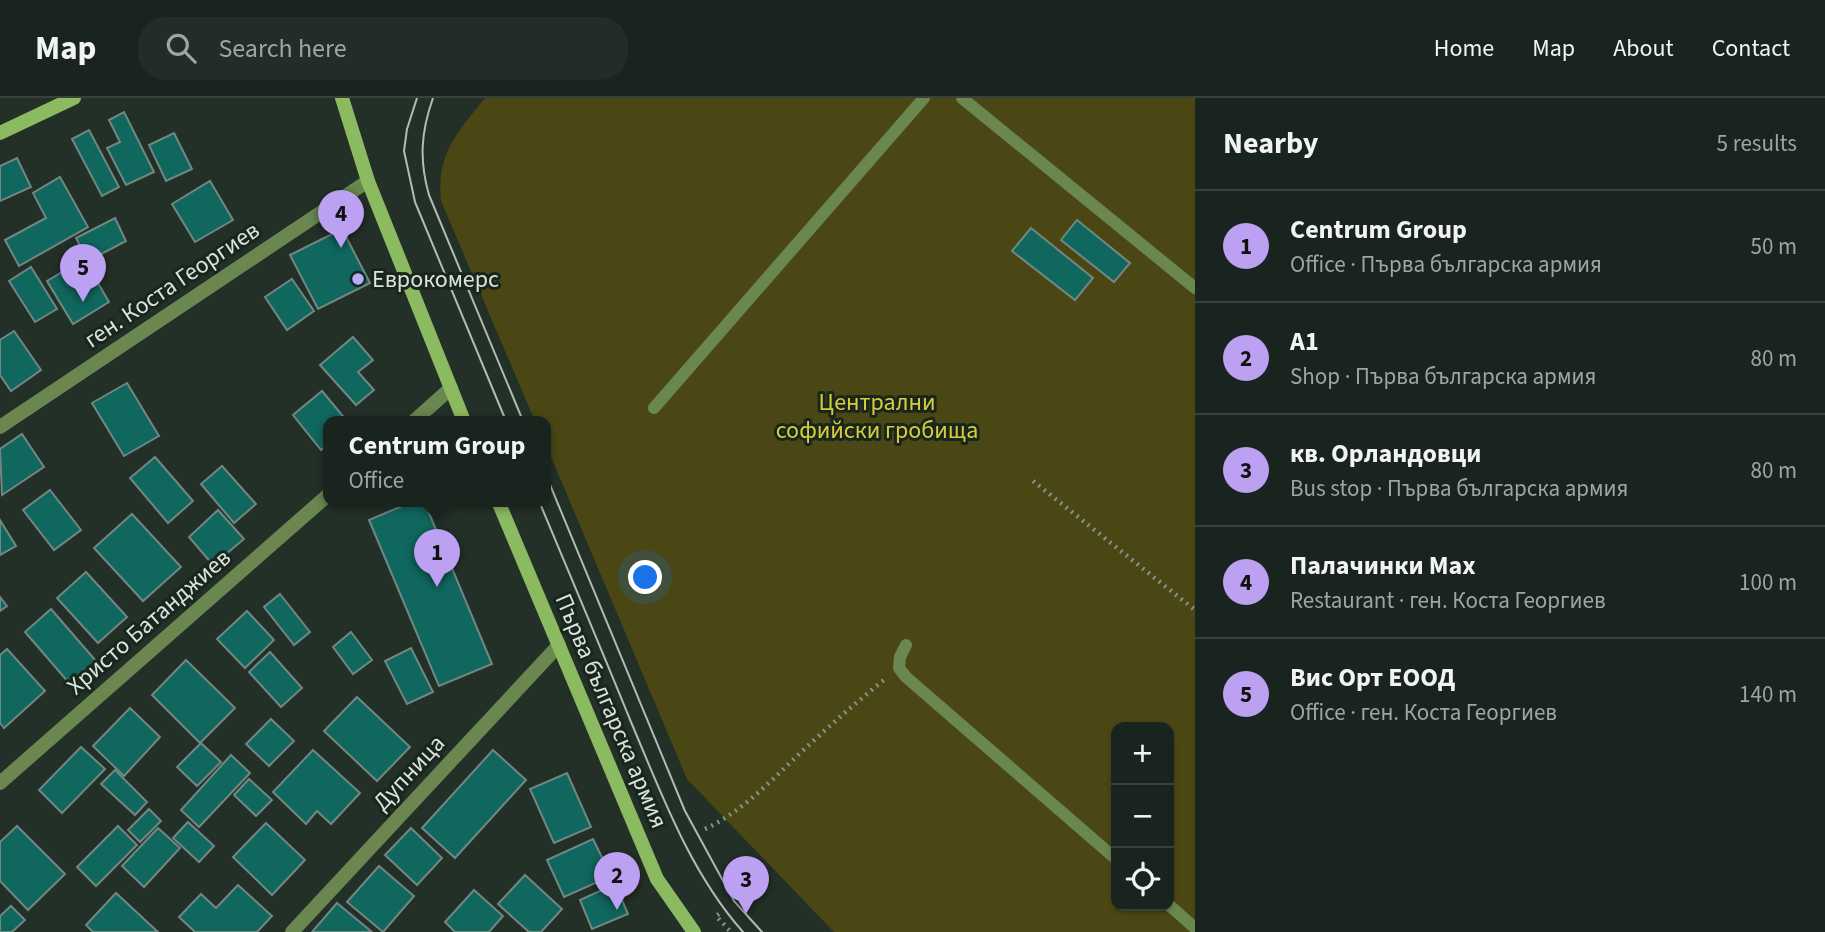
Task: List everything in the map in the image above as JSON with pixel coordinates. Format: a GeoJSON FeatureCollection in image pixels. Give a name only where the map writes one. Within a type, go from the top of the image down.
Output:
{"type":"FeatureCollection","features":[{"type":"Feature","properties":{"kind":"street"},"geometry":{"type":"LineString","coordinates":[[0,132],[74,98]]}},
{"type":"Feature","properties":{"kind":"street"},"geometry":{"type":"LineString","coordinates":[[342,98],[369,181],[462,416]]}},
{"type":"Feature","properties":{"kind":"street","name":"ген. Коста Георгиев"},"geometry":{"type":"LineString","coordinates":[[0,426],[369,181]]}},
{"type":"Feature","properties":{"kind":"street"},"geometry":{"type":"LineString","coordinates":[[420,416],[451,388]]}},
{"type":"Feature","properties":{"kind":"street","name":"Христо Батанджиев"},"geometry":{"type":"LineString","coordinates":[[0,783],[323,499]]}},
{"type":"Feature","properties":{"kind":"street","name":"Първа българска армия"},"geometry":{"type":"LineString","coordinates":[[501,507],[657,879],[694,932]]}},
{"type":"Feature","properties":{"kind":"street","name":"Дупница"},"geometry":{"type":"LineString","coordinates":[[292,932],[559,645]]}},
{"type":"Feature","properties":{"kind":"lane"},"geometry":{"type":"LineString","coordinates":[[654,408],[924,98]]}},
{"type":"Feature","properties":{"kind":"lane"},"geometry":{"type":"LineString","coordinates":[[962,98],[1195,288]]}},
{"type":"Feature","properties":{"kind":"lane"},"geometry":{"type":"LineString","coordinates":[[906,645],[900,657],[899,668],[906,677],[1111,855]]}},
{"type":"Feature","properties":{"kind":"lane"},"geometry":{"type":"LineString","coordinates":[[1174,909],[1195,928]]}},
{"type":"Feature","properties":{"kind":"path"},"geometry":{"type":"LineString","coordinates":[[1033,481],[1195,610]]}},
{"type":"Feature","properties":{"kind":"path"},"geometry":{"type":"LineString","coordinates":[[705,829],[725,820],[843,713],[899,668]]}},
{"type":"Feature","properties":{"kind":"path"},"geometry":{"type":"LineString","coordinates":[[719,914],[716,916],[731,932]]}},
{"type":"Feature","properties":{"kind":"green space","name":"Централни софийски гробища"},"geometry":{"type":"Polygon","coordinates":[[[485,98],[1195,98],[1195,932],[834,932],[687,779],[551,457],[551,416],[533,416],[441,201],[442,170],[451,145],[485,98]]]}},
{"type":"Feature","properties":{"kind":"building"},"geometry":{"type":"Polygon","coordinates":[[[124,112],[154,172],[126,185],[107,148],[120,142],[109,120],[124,112]]]}},
{"type":"Feature","properties":{"kind":"building"},"geometry":{"type":"Polygon","coordinates":[[[89,130],[119,187],[102,196],[72,139],[89,130]]]}},
{"type":"Feature","properties":{"kind":"building"},"geometry":{"type":"Polygon","coordinates":[[[174,133],[192,169],[166,181],[149,145],[174,133]]]}},
{"type":"Feature","properties":{"kind":"building"},"geometry":{"type":"Polygon","coordinates":[[[17,158],[31,187],[0,201],[0,166],[17,158]]]}},
{"type":"Feature","properties":{"kind":"building"},"geometry":{"type":"Polygon","coordinates":[[[60,177],[88,227],[19,266],[5,240],[46,218],[33,193],[60,177]]]}},
{"type":"Feature","properties":{"kind":"building"},"geometry":{"type":"Polygon","coordinates":[[[210,181],[233,220],[195,242],[172,204],[210,181]]]}},
{"type":"Feature","properties":{"kind":"building"},"geometry":{"type":"Polygon","coordinates":[[[115,218],[126,241],[88,261],[76,238],[115,218]]]}},
{"type":"Feature","properties":{"kind":"building"},"geometry":{"type":"Polygon","coordinates":[[[1077,220],[1130,263],[1114,282],[1061,240],[1077,220]]]}},
{"type":"Feature","properties":{"kind":"building"},"geometry":{"type":"Polygon","coordinates":[[[1031,228],[1093,278],[1075,300],[1012,251],[1031,228]]]}},
{"type":"Feature","properties":{"kind":"building"},"geometry":{"type":"Polygon","coordinates":[[[342,229],[370,283],[318,309],[290,255],[342,229]]]}},
{"type":"Feature","properties":{"kind":"building"},"geometry":{"type":"Polygon","coordinates":[[[84,259],[109,302],[73,324],[47,281],[84,259]]]}},
{"type":"Feature","properties":{"kind":"building"},"geometry":{"type":"Polygon","coordinates":[[[31,267],[57,309],[35,322],[9,281],[31,267]]]}},
{"type":"Feature","properties":{"kind":"building"},"geometry":{"type":"Polygon","coordinates":[[[292,279],[314,311],[287,330],[265,297],[292,279]]]}},
{"type":"Feature","properties":{"kind":"building"},"geometry":{"type":"Polygon","coordinates":[[[14,331],[41,370],[11,391],[0,375],[0,340],[14,331]]]}},
{"type":"Feature","properties":{"kind":"building"},"geometry":{"type":"Polygon","coordinates":[[[353,337],[373,360],[358,372],[374,390],[356,405],[320,365],[353,337]]]}},
{"type":"Feature","properties":{"kind":"building"},"geometry":{"type":"Polygon","coordinates":[[[127,383],[159,436],[124,456],[92,403],[127,383]]]}},
{"type":"Feature","properties":{"kind":"building"},"geometry":{"type":"Polygon","coordinates":[[[322,391],[343,416],[323,416],[321,450],[293,415],[322,391]]]}},
{"type":"Feature","properties":{"kind":"building"},"geometry":{"type":"Polygon","coordinates":[[[22,434],[44,467],[2,495],[0,449],[22,434]]]}},
{"type":"Feature","properties":{"kind":"building"},"geometry":{"type":"Polygon","coordinates":[[[155,457],[193,501],[168,523],[130,478],[155,457]]]}},
{"type":"Feature","properties":{"kind":"building"},"geometry":{"type":"Polygon","coordinates":[[[222,466],[256,504],[234,523],[201,484],[222,466]]]}},
{"type":"Feature","properties":{"kind":"building"},"geometry":{"type":"Polygon","coordinates":[[[50,490],[81,530],[54,550],[23,510],[50,490]]]}},
{"type":"Feature","properties":{"kind":"building"},"geometry":{"type":"Polygon","coordinates":[[[400,507],[427,507],[492,664],[439,686],[369,520],[400,507]]]}},
{"type":"Feature","properties":{"kind":"building"},"geometry":{"type":"Polygon","coordinates":[[[218,510],[244,539],[213,565],[189,537],[218,510]]]}},
{"type":"Feature","properties":{"kind":"building"},"geometry":{"type":"Polygon","coordinates":[[[132,514],[181,567],[143,601],[94,548],[132,514]]]}},
{"type":"Feature","properties":{"kind":"building"},"geometry":{"type":"Polygon","coordinates":[[[0,520],[16,546],[0,555],[0,520]]]}},
{"type":"Feature","properties":{"kind":"building"},"geometry":{"type":"Polygon","coordinates":[[[86,572],[127,617],[98,643],[57,598],[86,572]]]}},
{"type":"Feature","properties":{"kind":"building"},"geometry":{"type":"Polygon","coordinates":[[[280,594],[310,632],[294,645],[264,607],[280,594]]]}},
{"type":"Feature","properties":{"kind":"building"},"geometry":{"type":"Polygon","coordinates":[[[0,597],[7,606],[0,611],[0,597]]]}},
{"type":"Feature","properties":{"kind":"building"},"geometry":{"type":"Polygon","coordinates":[[[51,609],[102,668],[76,691],[25,632],[51,609]]]}},
{"type":"Feature","properties":{"kind":"building"},"geometry":{"type":"Polygon","coordinates":[[[247,611],[274,640],[245,668],[217,639],[247,611]]]}},
{"type":"Feature","properties":{"kind":"building"},"geometry":{"type":"Polygon","coordinates":[[[351,632],[372,660],[353,674],[333,647],[351,632]]]}},
{"type":"Feature","properties":{"kind":"building"},"geometry":{"type":"Polygon","coordinates":[[[411,648],[433,692],[407,704],[385,661],[411,648]]]}},
{"type":"Feature","properties":{"kind":"building"},"geometry":{"type":"Polygon","coordinates":[[[7,649],[45,691],[4,728],[0,723],[0,655],[7,649]]]}},
{"type":"Feature","properties":{"kind":"building"},"geometry":{"type":"Polygon","coordinates":[[[270,652],[302,688],[281,707],[249,672],[270,652]]]}},
{"type":"Feature","properties":{"kind":"building"},"geometry":{"type":"Polygon","coordinates":[[[186,660],[235,708],[200,743],[152,695],[186,660]]]}},
{"type":"Feature","properties":{"kind":"building"},"geometry":{"type":"Polygon","coordinates":[[[357,697],[410,747],[377,781],[324,731],[357,697]]]}},
{"type":"Feature","properties":{"kind":"building"},"geometry":{"type":"Polygon","coordinates":[[[130,708],[160,737],[124,776],[93,746],[130,708]]]}},
{"type":"Feature","properties":{"kind":"building"},"geometry":{"type":"Polygon","coordinates":[[[271,719],[294,741],[269,766],[246,744],[271,719]]]}},
{"type":"Feature","properties":{"kind":"building"},"geometry":{"type":"Polygon","coordinates":[[[201,743],[221,762],[197,786],[177,767],[201,743]]]}},
{"type":"Feature","properties":{"kind":"building"},"geometry":{"type":"Polygon","coordinates":[[[81,747],[105,769],[62,813],[39,790],[81,747]]]}},
{"type":"Feature","properties":{"kind":"building"},"geometry":{"type":"Polygon","coordinates":[[[313,750],[360,793],[331,824],[317,811],[306,824],[273,792],[313,750]]]}},
{"type":"Feature","properties":{"kind":"building"},"geometry":{"type":"Polygon","coordinates":[[[493,750],[526,780],[455,858],[422,828],[493,750]]]}},
{"type":"Feature","properties":{"kind":"building"},"geometry":{"type":"Polygon","coordinates":[[[231,755],[250,773],[199,827],[181,810],[231,755]]]}},
{"type":"Feature","properties":{"kind":"building"},"geometry":{"type":"Polygon","coordinates":[[[115,770],[147,802],[135,815],[101,784],[115,770]]]}},
{"type":"Feature","properties":{"kind":"building"},"geometry":{"type":"Polygon","coordinates":[[[567,773],[591,827],[554,843],[530,789],[567,773]]]}},
{"type":"Feature","properties":{"kind":"building"},"geometry":{"type":"Polygon","coordinates":[[[249,779],[272,800],[256,816],[234,795],[249,779]]]}},
{"type":"Feature","properties":{"kind":"building"},"geometry":{"type":"Polygon","coordinates":[[[149,809],[161,821],[140,842],[128,830],[149,809]]]}},
{"type":"Feature","properties":{"kind":"building"},"geometry":{"type":"Polygon","coordinates":[[[188,822],[214,846],[199,862],[173,838],[188,822]]]}},
{"type":"Feature","properties":{"kind":"building"},"geometry":{"type":"Polygon","coordinates":[[[266,823],[305,860],[272,895],[233,857],[266,823]]]}},
{"type":"Feature","properties":{"kind":"building"},"geometry":{"type":"Polygon","coordinates":[[[17,826],[65,874],[28,910],[0,881],[0,842],[17,826]]]}},
{"type":"Feature","properties":{"kind":"building"},"geometry":{"type":"Polygon","coordinates":[[[118,826],[137,845],[96,886],[77,867],[118,826]]]}},
{"type":"Feature","properties":{"kind":"building"},"geometry":{"type":"Polygon","coordinates":[[[158,828],[180,848],[144,887],[122,866],[158,828]]]}},
{"type":"Feature","properties":{"kind":"building"},"geometry":{"type":"Polygon","coordinates":[[[411,828],[442,858],[417,885],[385,855],[411,828]]]}},
{"type":"Feature","properties":{"kind":"building"},"geometry":{"type":"Polygon","coordinates":[[[593,839],[611,876],[564,897],[547,860],[593,839]]]}},
{"type":"Feature","properties":{"kind":"building"},"geometry":{"type":"Polygon","coordinates":[[[379,866],[414,896],[383,932],[347,902],[379,866]]]}},
{"type":"Feature","properties":{"kind":"building"},"geometry":{"type":"Polygon","coordinates":[[[525,875],[562,909],[541,932],[529,932],[498,904],[525,875]]]}},
{"type":"Feature","properties":{"kind":"building"},"geometry":{"type":"Polygon","coordinates":[[[615,884],[628,914],[592,929],[580,900],[615,884]]]}},
{"type":"Feature","properties":{"kind":"building"},"geometry":{"type":"Polygon","coordinates":[[[238,885],[272,916],[257,932],[195,932],[179,917],[201,894],[216,908],[238,885]]]}},
{"type":"Feature","properties":{"kind":"building"},"geometry":{"type":"Polygon","coordinates":[[[474,890],[503,916],[489,932],[455,932],[445,922],[474,890]]]}},
{"type":"Feature","properties":{"kind":"building"},"geometry":{"type":"Polygon","coordinates":[[[116,893],[158,932],[93,932],[86,925],[116,893]]]}},
{"type":"Feature","properties":{"kind":"building"},"geometry":{"type":"Polygon","coordinates":[[[337,903],[372,932],[312,932],[337,903]]]}},
{"type":"Feature","properties":{"kind":"building"},"geometry":{"type":"Polygon","coordinates":[[[11,906],[25,920],[12,932],[0,932],[0,916],[11,906]]]}},
{"type":"Feature","properties":{"kind":"tram line"},"geometry":{"type":"LineString","coordinates":[[417,98],[407,129],[404,151],[415,202],[504,416]]}},
{"type":"Feature","properties":{"kind":"tram line"},"geometry":{"type":"LineString","coordinates":[[433,98],[423,146],[429,195],[521,416]]}},
{"type":"Feature","properties":{"kind":"tram line"},"geometry":{"type":"LineString","coordinates":[[551,487],[685,811],[734,901],[762,932]]}},
{"type":"Feature","properties":{"kind":"tram line"},"geometry":{"type":"LineString","coordinates":[[542,507],[679,832],[708,884],[743,932]]}},
{"type":"Feature","properties":{"kind":"place","name":"Палачинки Max"},"geometry":{"type":"Point","coordinates":[341,248]}},
{"type":"Feature","properties":{"kind":"place","name":"Еврокомерс"},"geometry":{"type":"Point","coordinates":[358,279]}},
{"type":"Feature","properties":{"kind":"place","name":"Вис Орт ЕООД"},"geometry":{"type":"Point","coordinates":[83,302]}},
{"type":"Feature","properties":{"kind":"place","name":"Centrum Group"},"geometry":{"type":"Point","coordinates":[437,587]}},
{"type":"Feature","properties":{"kind":"place","name":"A1"},"geometry":{"type":"Point","coordinates":[617,910]}},
{"type":"Feature","properties":{"kind":"place","name":"кв. Орландовци"},"geometry":{"type":"Point","coordinates":[746,914]}}]}
